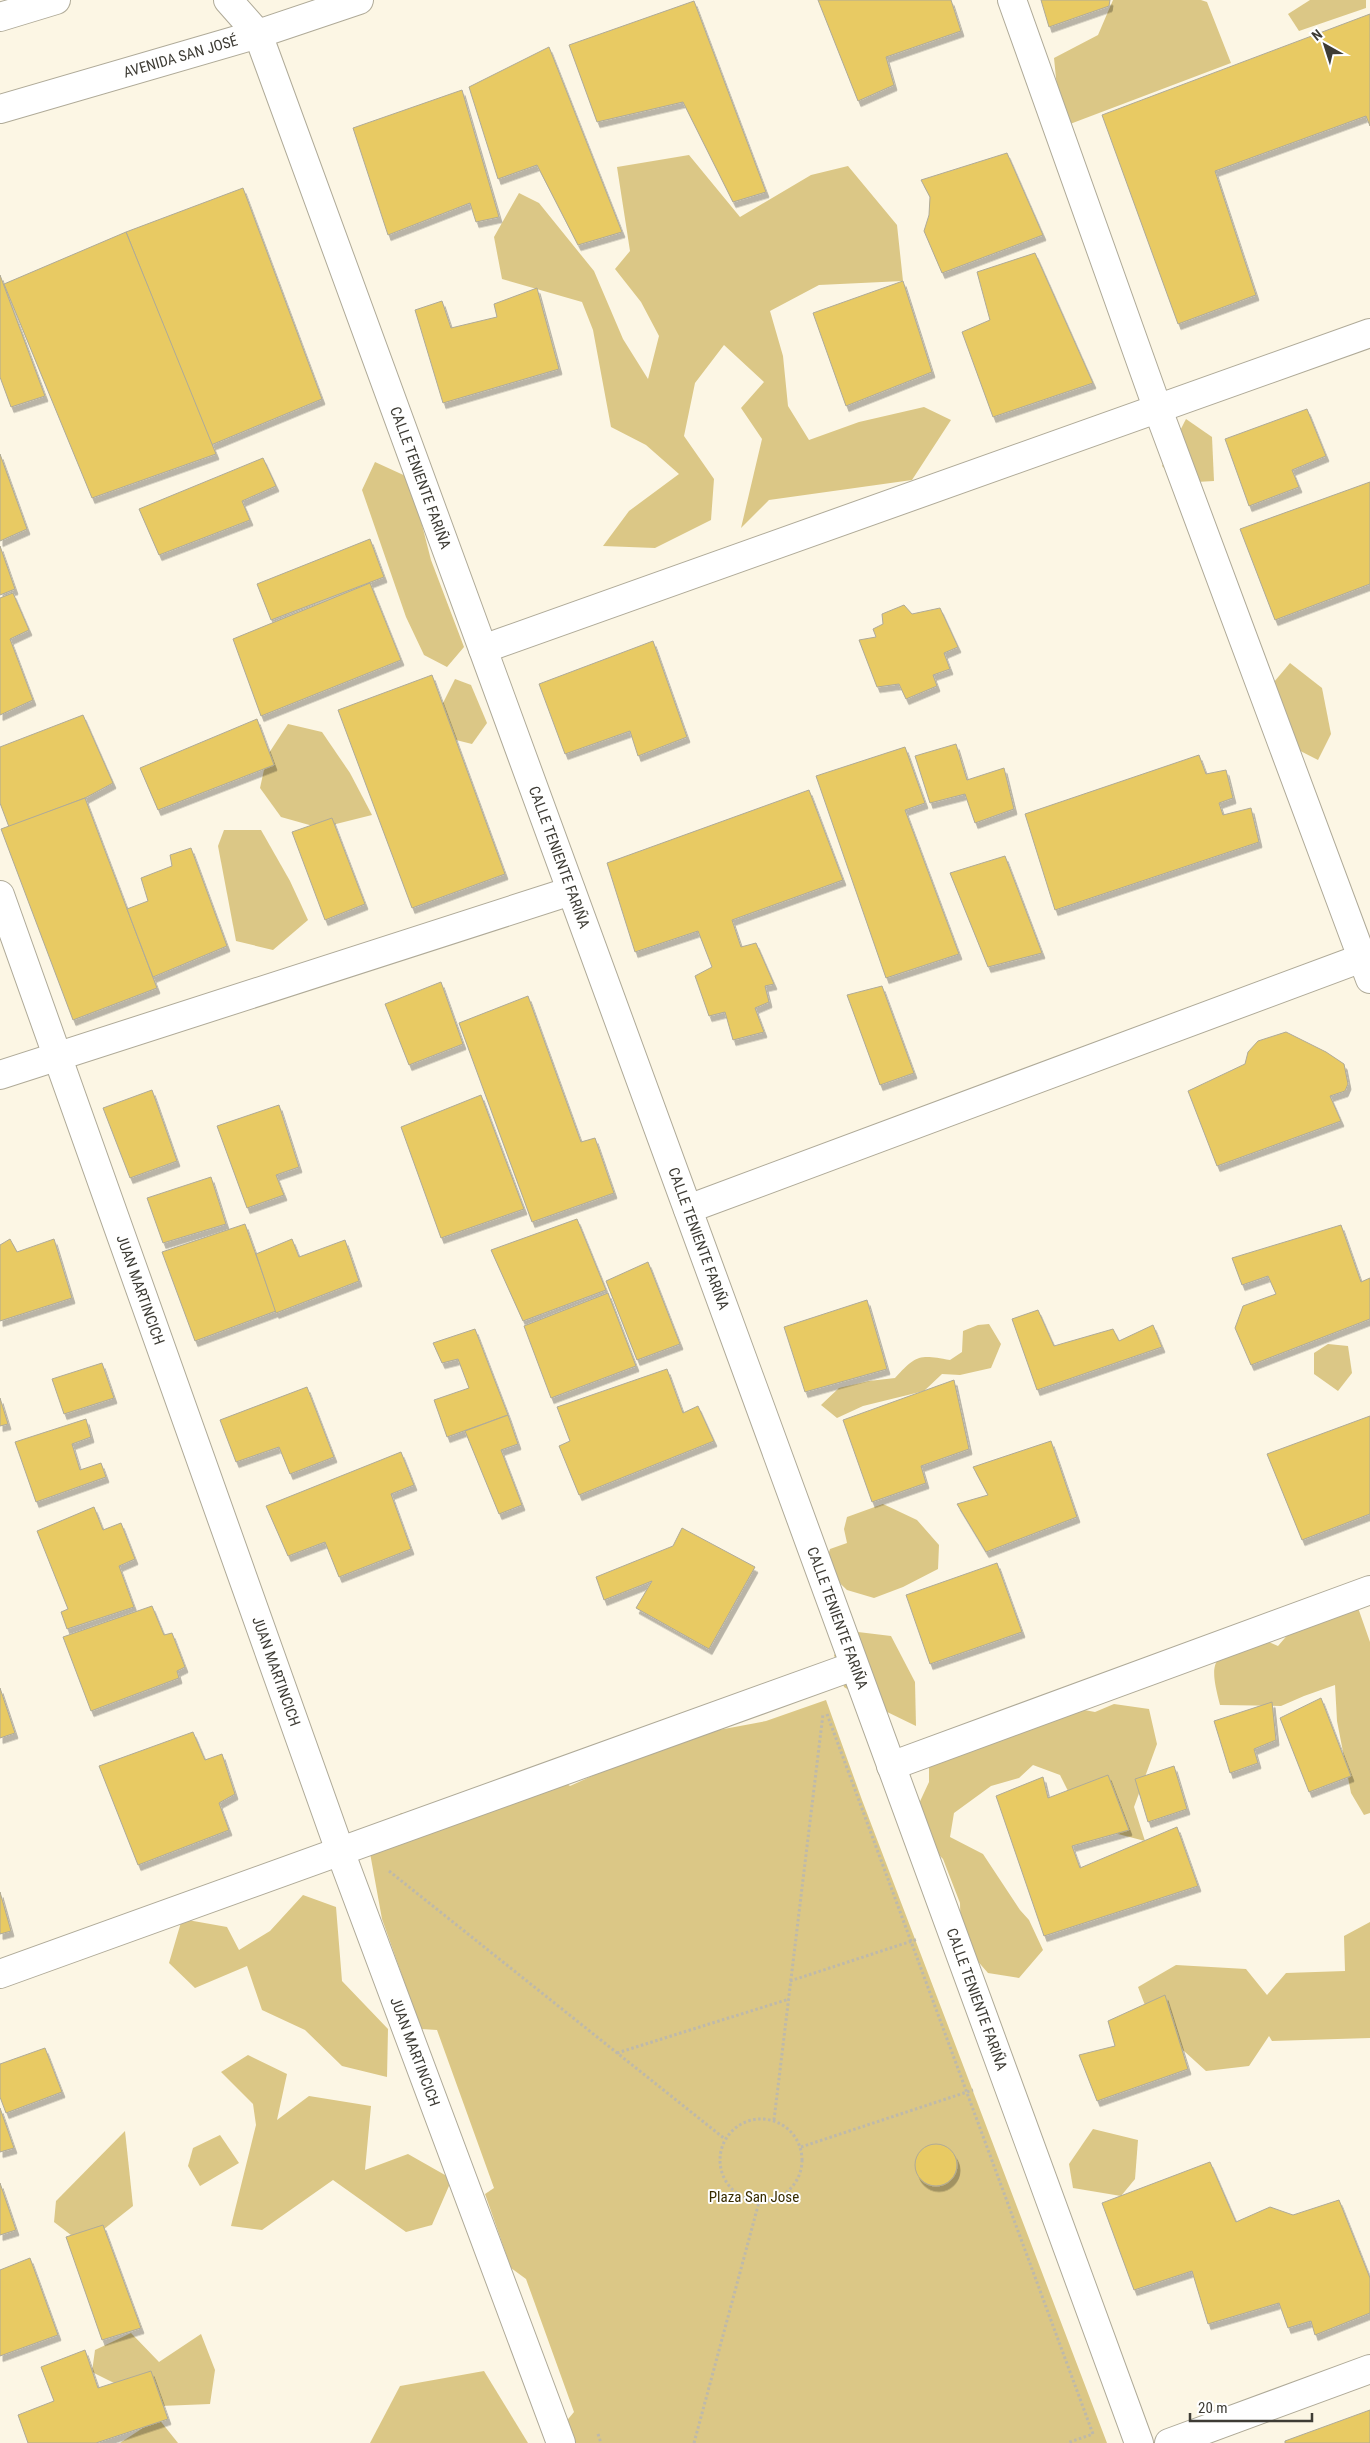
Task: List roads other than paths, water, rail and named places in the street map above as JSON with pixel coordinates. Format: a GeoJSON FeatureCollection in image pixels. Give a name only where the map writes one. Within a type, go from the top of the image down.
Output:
{"type":"FeatureCollection","features":[{"type":"Feature","properties":{"kind":"street"},"geometry":{"type":"LineString","coordinates":[[0,18],[56,0]]}},
{"type":"Feature","properties":{"kind":"street"},"geometry":{"type":"LineString","coordinates":[[228,0],[258,34]]}},
{"type":"Feature","properties":{"kind":"street","name":"AVENIDA SAN JOSÉ"},"geometry":{"type":"LineString","coordinates":[[0,109],[258,34],[359,0]]}},
{"type":"Feature","properties":{"kind":"street"},"geometry":{"type":"LineString","coordinates":[[688,1209],[1367,964],[1157,407],[1012,0]]}},
{"type":"Feature","properties":{"kind":"street","name":"CALLE TENIENTE FARIÑA"},"geometry":{"type":"LineString","coordinates":[[258,34],[1138,2443]]}},
{"type":"Feature","properties":{"kind":"street"},"geometry":{"type":"LineString","coordinates":[[483,649],[1157,407],[1370,333]]}},
{"type":"Feature","properties":{"kind":"street"},"geometry":{"type":"LineString","coordinates":[[0,1075],[572,891]]}},
{"type":"Feature","properties":{"kind":"street","name":"JUAN MARTINCICH"},"geometry":{"type":"LineString","coordinates":[[0,895],[340,1851],[561,2443]]}},
{"type":"Feature","properties":{"kind":"street"},"geometry":{"type":"LineString","coordinates":[[891,1766],[1370,1590]]}},
{"type":"Feature","properties":{"kind":"street"},"geometry":{"type":"LineString","coordinates":[[0,1974],[854,1666]]}},
{"type":"Feature","properties":{"kind":"street"},"geometry":{"type":"LineString","coordinates":[[1170,2443],[1370,2369]]}},
{"type":"Feature","properties":{"kind":"park label","name":"Plaza San Jose"},"geometry":{"type":"Point","coordinates":[754,2197]}}]}
